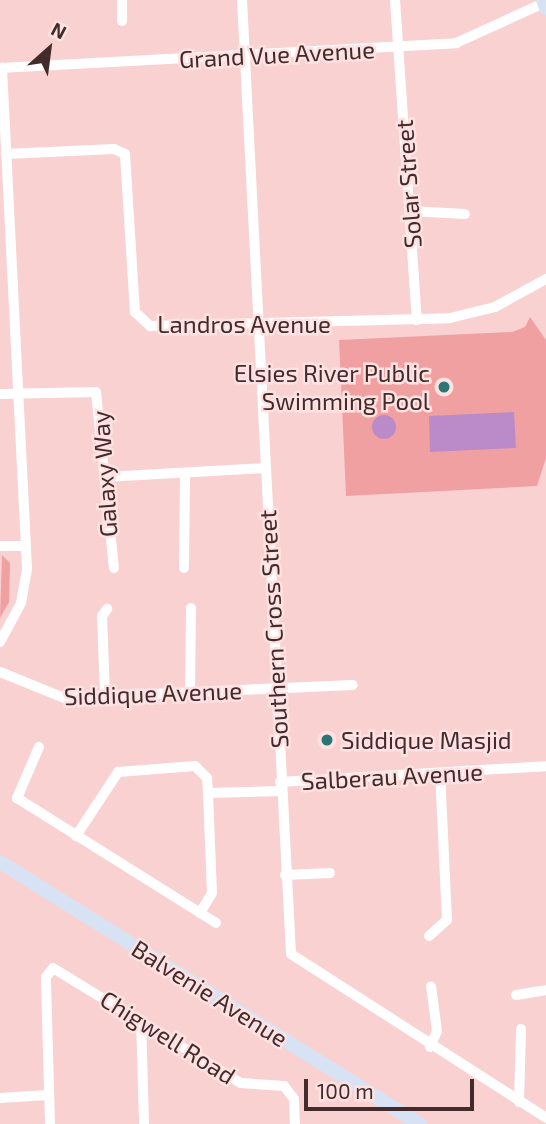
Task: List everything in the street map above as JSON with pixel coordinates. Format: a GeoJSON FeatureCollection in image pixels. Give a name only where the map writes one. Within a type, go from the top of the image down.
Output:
{"type":"FeatureCollection","features":[{"type":"Feature","properties":{"kind":"street"},"geometry":{"type":"LineString","coordinates":[[122,0],[122,21]]}},
{"type":"Feature","properties":{"kind":"street","name":"Southern Cross Street"},"geometry":{"type":"LineString","coordinates":[[242,0],[289,943],[298,962],[546,1118]]}},
{"type":"Feature","properties":{"kind":"street","name":"Solar Street"},"geometry":{"type":"LineString","coordinates":[[395,0],[417,320]]}},
{"type":"Feature","properties":{"kind":"street","name":"Grand Vue Avenue"},"geometry":{"type":"LineString","coordinates":[[1,68],[398,48],[460,42],[545,3]]}},
{"type":"Feature","properties":{"kind":"street"},"geometry":{"type":"LineString","coordinates":[[0,642],[23,595],[26,546],[1,68]]}},
{"type":"Feature","properties":{"kind":"street","name":"Landros Avenue"},"geometry":{"type":"LineString","coordinates":[[6,154],[122,151],[140,321],[150,326],[417,320],[480,312],[546,279]]}},
{"type":"Feature","properties":{"kind":"street"},"geometry":{"type":"LineString","coordinates":[[410,212],[465,214]]}},
{"type":"Feature","properties":{"kind":"street"},"geometry":{"type":"LineString","coordinates":[[0,273],[12,272]]}},
{"type":"Feature","properties":{"kind":"street","name":"Galaxy Way"},"geometry":{"type":"LineString","coordinates":[[0,394],[96,392],[114,568]]}},
{"type":"Feature","properties":{"kind":"street"},"geometry":{"type":"LineString","coordinates":[[105,477],[265,468]]}},
{"type":"Feature","properties":{"kind":"street"},"geometry":{"type":"LineString","coordinates":[[184,568],[185,473]]}},
{"type":"Feature","properties":{"kind":"street"},"geometry":{"type":"LineString","coordinates":[[0,546],[26,546]]}},
{"type":"Feature","properties":{"kind":"street"},"geometry":{"type":"LineString","coordinates":[[190,693],[191,608]]}},
{"type":"Feature","properties":{"kind":"street"},"geometry":{"type":"LineString","coordinates":[[105,696],[107,609]]}},
{"type":"Feature","properties":{"kind":"street","name":"Siddique Avenue"},"geometry":{"type":"LineString","coordinates":[[0,672],[51,698],[354,685]]}},
{"type":"Feature","properties":{"kind":"street"},"geometry":{"type":"LineString","coordinates":[[39,747],[17,798],[216,923]]}},
{"type":"Feature","properties":{"kind":"street","name":"Salberau Avenue"},"geometry":{"type":"LineString","coordinates":[[208,793],[546,765]]}},
{"type":"Feature","properties":{"kind":"street"},"geometry":{"type":"LineString","coordinates":[[76,836],[118,772],[194,766],[207,778],[208,793],[212,893],[200,913]]}},
{"type":"Feature","properties":{"kind":"street"},"geometry":{"type":"LineString","coordinates":[[429,936],[447,920],[440,773]]}},
{"type":"Feature","properties":{"kind":"street","name":"Balvenie Avenue"},"geometry":{"type":"LineString","coordinates":[[0,862],[420,1124]]}},
{"type":"Feature","properties":{"kind":"street"},"geometry":{"type":"LineString","coordinates":[[285,875],[330,873]]}},
{"type":"Feature","properties":{"kind":"street","name":"Chigwell Road"},"geometry":{"type":"LineString","coordinates":[[48,1096],[46,977],[58,968],[242,1083],[284,1086],[294,1099],[295,1124]]}},
{"type":"Feature","properties":{"kind":"street"},"geometry":{"type":"LineString","coordinates":[[430,1047],[437,1031],[431,986]]}},
{"type":"Feature","properties":{"kind":"street"},"geometry":{"type":"LineString","coordinates":[[516,995],[546,989]]}},
{"type":"Feature","properties":{"kind":"street"},"geometry":{"type":"LineString","coordinates":[[141,1020],[144,1124]]}},
{"type":"Feature","properties":{"kind":"street"},"geometry":{"type":"LineString","coordinates":[[519,1102],[522,1028]]}},
{"type":"Feature","properties":{"kind":"street"},"geometry":{"type":"LineString","coordinates":[[0,1098],[48,1096],[50,1124]]}},
{"type":"Feature","properties":{"kind":"shaded area","name":"Elsies River Public Swimming Pool"},"geometry":{"type":"Polygon","coordinates":[[[530,317],[546,340],[546,458],[537,486],[346,496],[339,340],[512,332],[525,327],[530,317]]]}},
{"type":"Feature","properties":{"kind":"shaded area"},"geometry":{"type":"Polygon","coordinates":[[[514,412],[516,448],[430,452],[429,416],[514,412]]]}},
{"type":"Feature","properties":{"kind":"shaded area"},"geometry":{"type":"Polygon","coordinates":[[[384,415],[395,422],[396,427],[389,438],[384,439],[373,432],[372,427],[379,416],[384,415]]]}},
{"type":"Feature","properties":{"kind":"shaded area"},"geometry":{"type":"Polygon","coordinates":[[[2,555],[10,563],[9,602],[0,618],[2,555]]]}},
{"type":"Feature","properties":{"kind":"place","name":"Elsies River Public Swimming Pool"},"geometry":{"type":"Point","coordinates":[444,387]}},
{"type":"Feature","properties":{"kind":"place","name":"Siddique Masjid"},"geometry":{"type":"Point","coordinates":[327,740]}}]}
